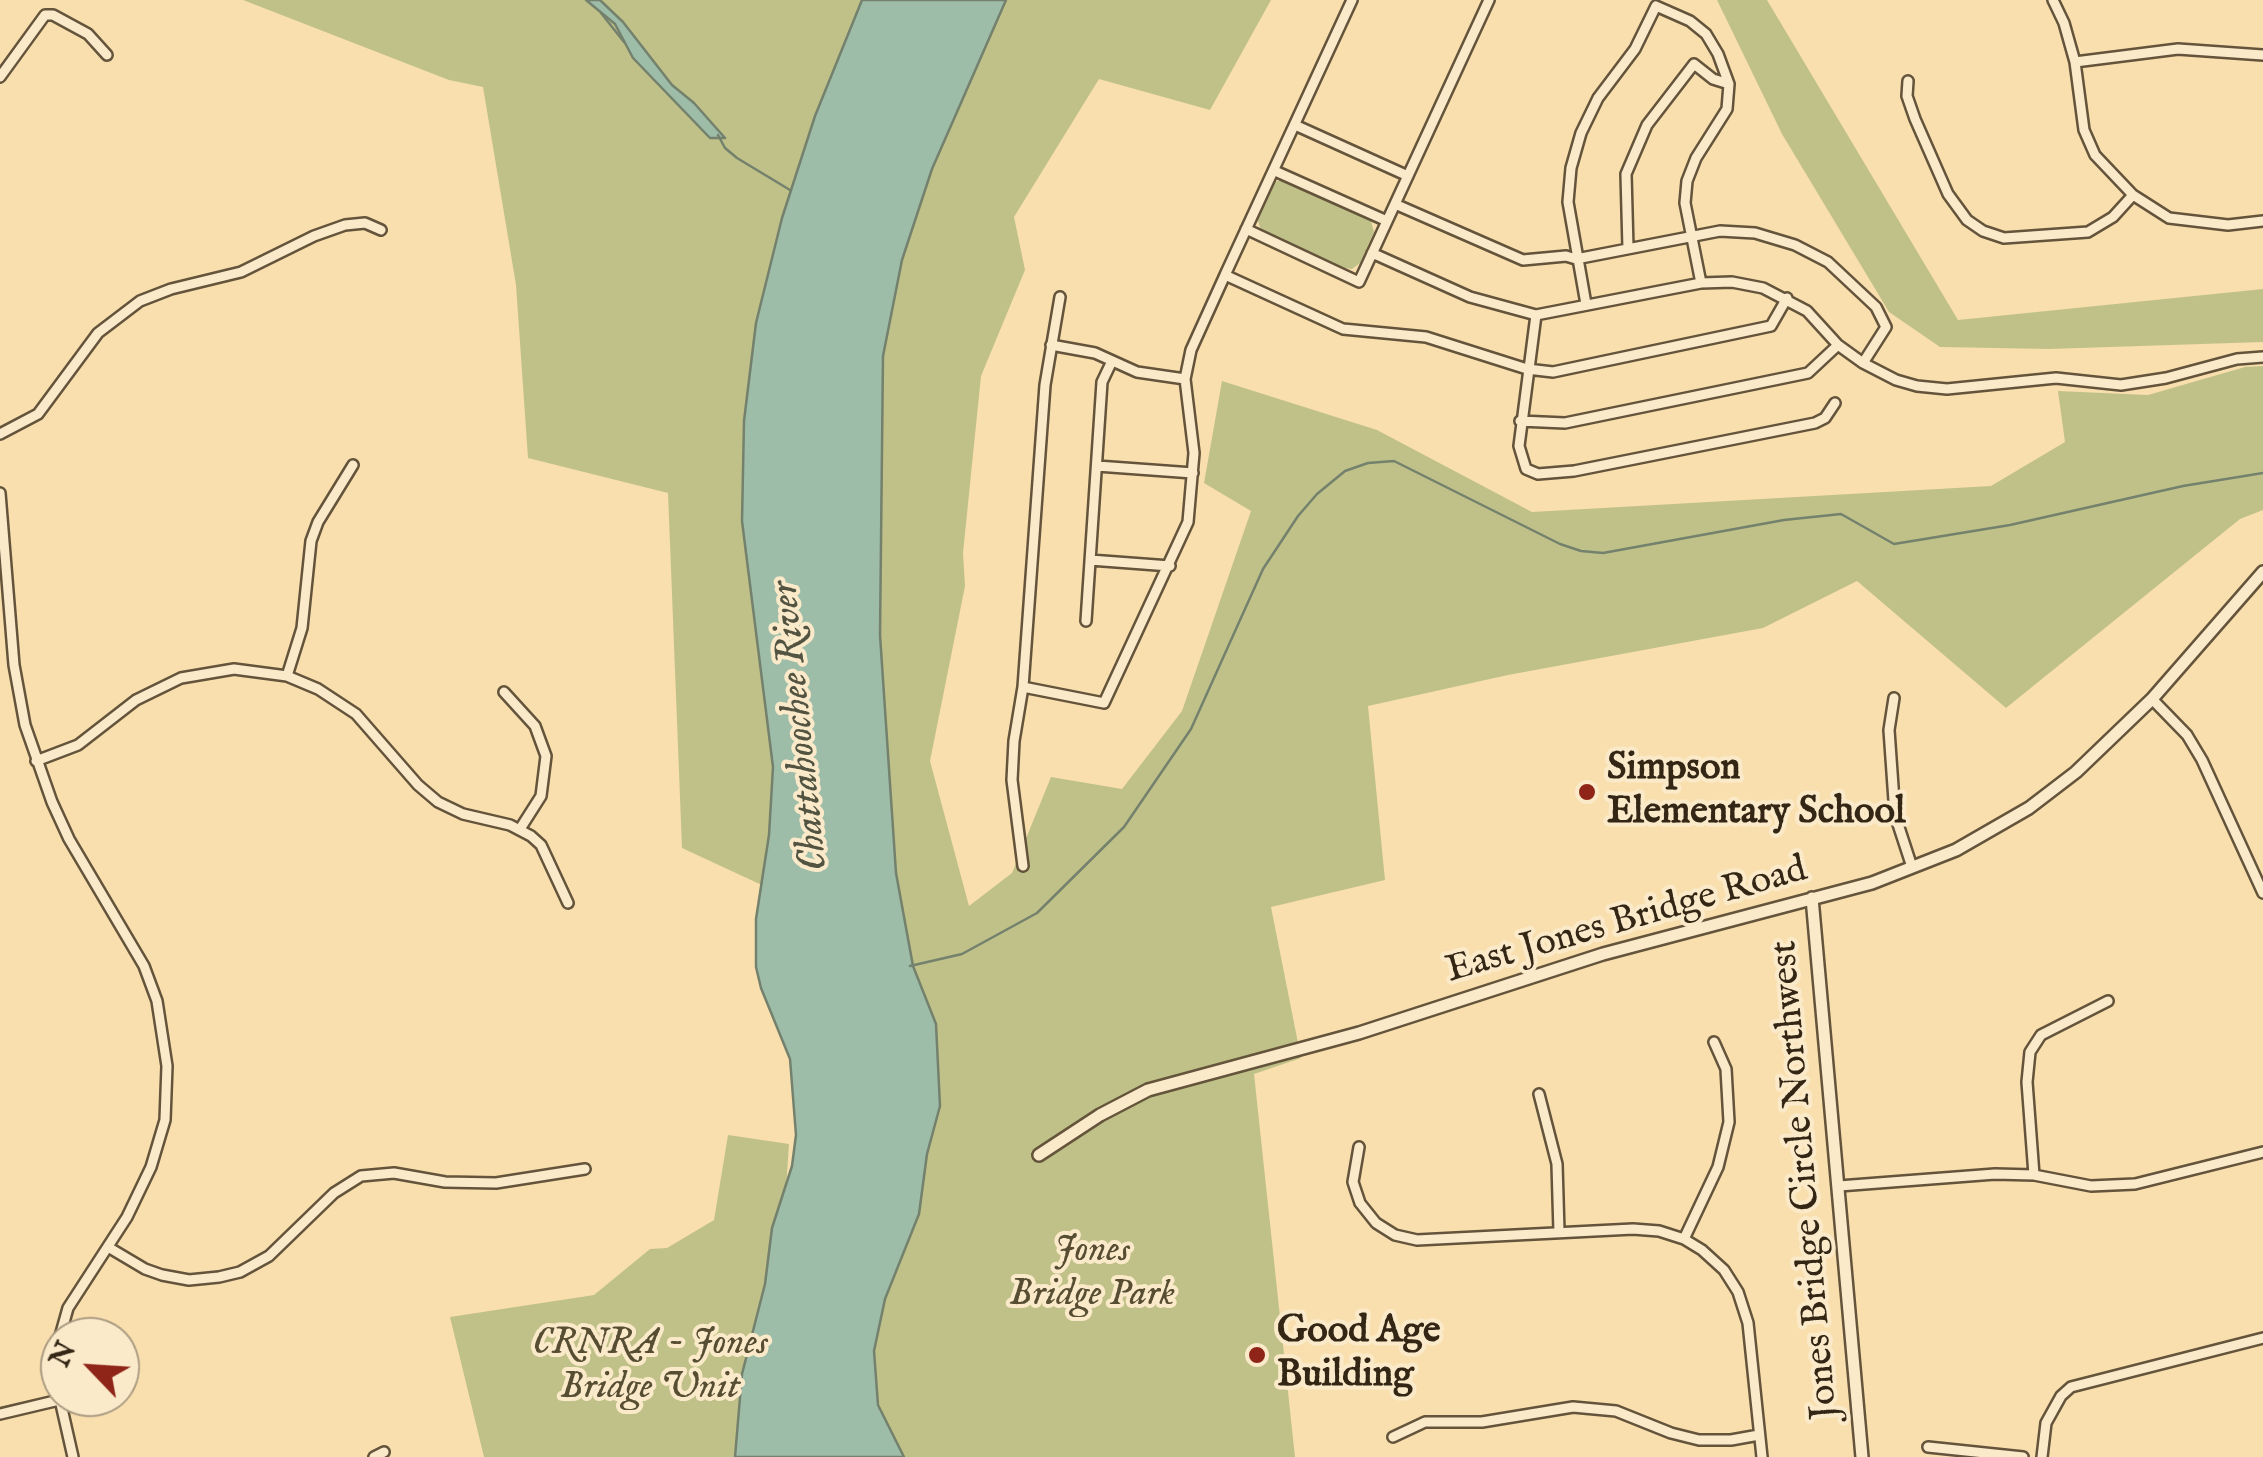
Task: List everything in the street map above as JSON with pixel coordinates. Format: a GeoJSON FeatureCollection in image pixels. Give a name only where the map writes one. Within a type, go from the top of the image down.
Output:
{"type":"FeatureCollection","features":[{"type":"Feature","properties":{"kind":"street"},"geometry":{"type":"LineString","coordinates":[[1023,687],[1104,703],[1170,566],[1188,522],[1193,474],[1185,379],[1191,350],[1352,0]]}},
{"type":"Feature","properties":{"kind":"street"},"geometry":{"type":"LineString","coordinates":[[1246,228],[1359,282],[1489,0]]}},
{"type":"Feature","properties":{"kind":"street"},"geometry":{"type":"LineString","coordinates":[[1642,0],[1690,21],[1706,34],[1729,84],[1727,109],[1696,158],[1687,181],[1685,203],[1701,283]]}},
{"type":"Feature","properties":{"kind":"street"},"geometry":{"type":"LineString","coordinates":[[2053,0],[2075,62],[2078,101],[2095,156],[2133,195],[2170,218],[2228,226],[2263,222]]}},
{"type":"Feature","properties":{"kind":"street"},"geometry":{"type":"LineString","coordinates":[[1586,304],[1568,202],[1571,168],[1581,133],[1598,98],[1635,49],[1656,6]]}},
{"type":"Feature","properties":{"kind":"street"},"geometry":{"type":"LineString","coordinates":[[0,76],[45,15],[53,15],[88,34],[107,54]]}},
{"type":"Feature","properties":{"kind":"street"},"geometry":{"type":"LineString","coordinates":[[2075,62],[2178,49],[2263,55]]}},
{"type":"Feature","properties":{"kind":"street"},"geometry":{"type":"LineString","coordinates":[[1628,248],[1626,174],[1646,126],[1694,64],[1713,79],[1729,84]]}},
{"type":"Feature","properties":{"kind":"street"},"geometry":{"type":"LineString","coordinates":[[1908,81],[1907,96],[1948,194],[1967,220],[1983,231],[2004,238],[2088,232],[2113,217],[2133,195]]}},
{"type":"Feature","properties":{"kind":"street"},"geometry":{"type":"LineString","coordinates":[[1295,124],[1408,176]]}},
{"type":"Feature","properties":{"kind":"street"},"geometry":{"type":"LineString","coordinates":[[1274,171],[1386,221]]}},
{"type":"Feature","properties":{"kind":"street"},"geometry":{"type":"LineString","coordinates":[[1394,204],[1523,260],[1566,256],[1576,259],[1720,231],[1755,232],[1795,245],[1828,262],[1876,308],[1886,328],[1862,363]]}},
{"type":"Feature","properties":{"kind":"street"},"geometry":{"type":"LineString","coordinates":[[0,434],[38,414],[98,332],[140,301],[240,272],[314,236],[345,226],[365,223],[382,230]]}},
{"type":"Feature","properties":{"kind":"street"},"geometry":{"type":"LineString","coordinates":[[1372,253],[1470,298],[1536,316],[1701,283],[1732,282],[1763,288],[1807,311],[1838,345],[1862,363],[1906,383],[1947,389],[2056,378],[2121,385],[2263,357]]}},
{"type":"Feature","properties":{"kind":"street"},"geometry":{"type":"LineString","coordinates":[[1226,275],[1342,330],[1426,337],[1527,369],[1553,372],[1771,326],[1787,298]]}},
{"type":"Feature","properties":{"kind":"street"},"geometry":{"type":"LineString","coordinates":[[1023,866],[1012,780],[1014,741],[1023,687],[1044,386],[1060,297]]}},
{"type":"Feature","properties":{"kind":"street"},"geometry":{"type":"LineString","coordinates":[[1536,316],[1519,446],[1526,469],[1538,474],[1574,471],[1816,423],[1825,418],[1835,403]]}},
{"type":"Feature","properties":{"kind":"street"},"geometry":{"type":"LineString","coordinates":[[1052,345],[1095,353],[1137,372],[1185,379]]}},
{"type":"Feature","properties":{"kind":"street"},"geometry":{"type":"LineString","coordinates":[[1520,421],[1564,423],[1808,373],[1838,345]]}},
{"type":"Feature","properties":{"kind":"street"},"geometry":{"type":"LineString","coordinates":[[1086,621],[1102,382],[1112,361]]}},
{"type":"Feature","properties":{"kind":"street"},"geometry":{"type":"LineString","coordinates":[[287,676],[302,628],[311,541],[318,522],[353,465]]}},
{"type":"Feature","properties":{"kind":"street"},"geometry":{"type":"LineString","coordinates":[[1097,466],[1193,474]]}},
{"type":"Feature","properties":{"kind":"street"},"geometry":{"type":"LineString","coordinates":[[0,493],[14,665],[36,761],[69,838],[144,966],[165,1038],[167,1092],[160,1140],[140,1194],[79,1287],[65,1317]]}},
{"type":"Feature","properties":{"kind":"street"},"geometry":{"type":"LineString","coordinates":[[1090,560],[1170,566]]}},
{"type":"Feature","properties":{"kind":"street","name":"East Jones Bridge Road"},"geometry":{"type":"LineString","coordinates":[[1038,1155],[1148,1090],[1359,1033],[1603,954],[1872,883],[1956,850],[2028,808],[2076,772],[2152,699],[2263,572]]}},
{"type":"Feature","properties":{"kind":"street"},"geometry":{"type":"LineString","coordinates":[[36,761],[78,746],[136,700],[181,678],[234,669],[287,676],[318,689],[356,714],[418,785],[438,802],[463,814],[520,829],[541,845],[568,903]]}},
{"type":"Feature","properties":{"kind":"street"},"geometry":{"type":"LineString","coordinates":[[504,692],[535,726],[546,756],[542,796],[520,829]]}},
{"type":"Feature","properties":{"kind":"street"},"geometry":{"type":"LineString","coordinates":[[1894,698],[1888,730],[1895,814],[1912,868]]}},
{"type":"Feature","properties":{"kind":"street"},"geometry":{"type":"LineString","coordinates":[[2152,699],[2187,735],[2202,760],[2263,893]]}},
{"type":"Feature","properties":{"kind":"street","name":"Jones Bridge Circle Northwest"},"geometry":{"type":"LineString","coordinates":[[1812,898],[1862,1457]]}},
{"type":"Feature","properties":{"kind":"street"},"geometry":{"type":"LineString","coordinates":[[2034,1175],[2027,1082],[2030,1052],[2041,1034],[2108,1002]]}},
{"type":"Feature","properties":{"kind":"street"},"geometry":{"type":"LineString","coordinates":[[1684,1238],[1718,1167],[1729,1122],[1726,1069],[1714,1042]]}},
{"type":"Feature","properties":{"kind":"street"},"geometry":{"type":"LineString","coordinates":[[1539,1094],[1557,1164],[1558,1232]]}},
{"type":"Feature","properties":{"kind":"street"},"geometry":{"type":"LineString","coordinates":[[1359,1147],[1353,1182],[1360,1203],[1376,1223],[1395,1235],[1417,1240],[1633,1229],[1684,1238],[1724,1270],[1738,1292],[1748,1323],[1762,1457]]}},
{"type":"Feature","properties":{"kind":"street"},"geometry":{"type":"LineString","coordinates":[[1839,1186],[1994,1174],[2034,1175],[2091,1186],[2135,1184],[2263,1152]]}},
{"type":"Feature","properties":{"kind":"street"},"geometry":{"type":"LineString","coordinates":[[108,1247],[162,1275],[189,1280],[219,1277],[240,1272],[269,1256],[334,1193],[361,1176],[394,1173],[445,1182],[496,1183],[585,1169]]}},
{"type":"Feature","properties":{"kind":"street"},"geometry":{"type":"LineString","coordinates":[[2042,1457],[2046,1424],[2061,1396],[2071,1387],[2263,1338]]}},
{"type":"Feature","properties":{"kind":"street"},"geometry":{"type":"LineString","coordinates":[[0,1414],[40,1405]]}},
{"type":"Feature","properties":{"kind":"street"},"geometry":{"type":"LineString","coordinates":[[1393,1437],[1425,1422],[1482,1422],[1573,1407],[1616,1411],[1699,1440],[1759,1435]]}},
{"type":"Feature","properties":{"kind":"street"},"geometry":{"type":"LineString","coordinates":[[63,1417],[73,1457]]}},
{"type":"Feature","properties":{"kind":"street"},"geometry":{"type":"LineString","coordinates":[[1928,1447],[2022,1457]]}},
{"type":"Feature","properties":{"kind":"green space"},"geometry":{"type":"Polygon","coordinates":[[[243,0],[877,0],[807,906],[682,848],[668,493],[528,458],[516,285],[483,87],[449,80],[243,0]]]}},
{"type":"Feature","properties":{"kind":"green space","name":"Jones Bridge Park"},"geometry":{"type":"Polygon","coordinates":[[[1006,0],[1271,0],[1210,110],[1099,79],[1014,217],[1025,270],[981,376],[963,553],[965,586],[930,761],[969,906],[1012,873],[1051,777],[1122,789],[1182,711],[1251,511],[1204,483],[1222,381],[1377,430],[1532,512],[1991,486],[2065,442],[2058,391],[2148,395],[2245,367],[2263,366],[2263,510],[2240,519],[2006,708],[1857,581],[1763,628],[1508,675],[1368,706],[1385,880],[1271,907],[1301,1058],[1254,1074],[1295,1457],[904,1457],[878,1405],[874,1351],[885,1299],[919,1214],[927,1154],[940,1106],[936,1025],[913,966],[896,873],[880,635],[883,356],[902,260],[932,169],[1006,0]]]}},
{"type":"Feature","properties":{"kind":"green space"},"geometry":{"type":"Polygon","coordinates":[[[1717,0],[1767,0],[1958,320],[2263,289],[2263,342],[2049,349],[1940,347],[1889,312],[1782,134],[1717,0]]]}},
{"type":"Feature","properties":{"kind":"green space"},"geometry":{"type":"Polygon","coordinates":[[[1277,181],[1286,181],[1371,221],[1374,232],[1360,263],[1352,269],[1344,268],[1261,231],[1257,217],[1277,181]]]}},
{"type":"Feature","properties":{"kind":"green space","name":"CRNRA - Jones Bridge Unit"},"geometry":{"type":"Polygon","coordinates":[[[728,1135],[789,1144],[781,1263],[748,1457],[484,1457],[450,1317],[594,1295],[650,1249],[667,1248],[714,1220],[728,1135]]]}},
{"type":"Feature","properties":{"kind":"water"},"geometry":{"type":"Polygon","coordinates":[[[586,0],[600,0],[623,22],[672,85],[725,138],[710,138],[633,58],[615,24],[586,0]]]}},
{"type":"Feature","properties":{"kind":"water","name":"Chattahoochee River"},"geometry":{"type":"Polygon","coordinates":[[[862,0],[1006,0],[932,169],[902,260],[883,356],[880,635],[896,873],[913,966],[936,1024],[940,1106],[927,1154],[919,1214],[885,1299],[874,1351],[878,1405],[904,1457],[735,1457],[742,1374],[796,1135],[790,1059],[756,967],[756,919],[769,835],[773,767],[742,521],[744,421],[756,323],[782,218],[815,116],[862,0]]]}},
{"type":"Feature","properties":{"kind":"waterway"},"geometry":{"type":"LineString","coordinates":[[601,13],[624,42]]}},
{"type":"Feature","properties":{"kind":"waterway"},"geometry":{"type":"LineString","coordinates":[[718,135],[737,158],[790,190]]}},
{"type":"Feature","properties":{"kind":"waterway"},"geometry":{"type":"LineString","coordinates":[[910,966],[962,954],[1037,913],[1124,827],[1191,729],[1263,569],[1298,516],[1345,471],[1368,463],[1394,461],[1560,544],[1603,553],[1784,520],[1841,514],[1894,544],[2010,525],[2183,486],[2263,473]]}},
{"type":"Feature","properties":{"kind":"place","name":"Simpson Elementary School"},"geometry":{"type":"Point","coordinates":[1587,792]}},
{"type":"Feature","properties":{"kind":"place","name":"Good Age Building"},"geometry":{"type":"Point","coordinates":[1257,1355]}}]}
